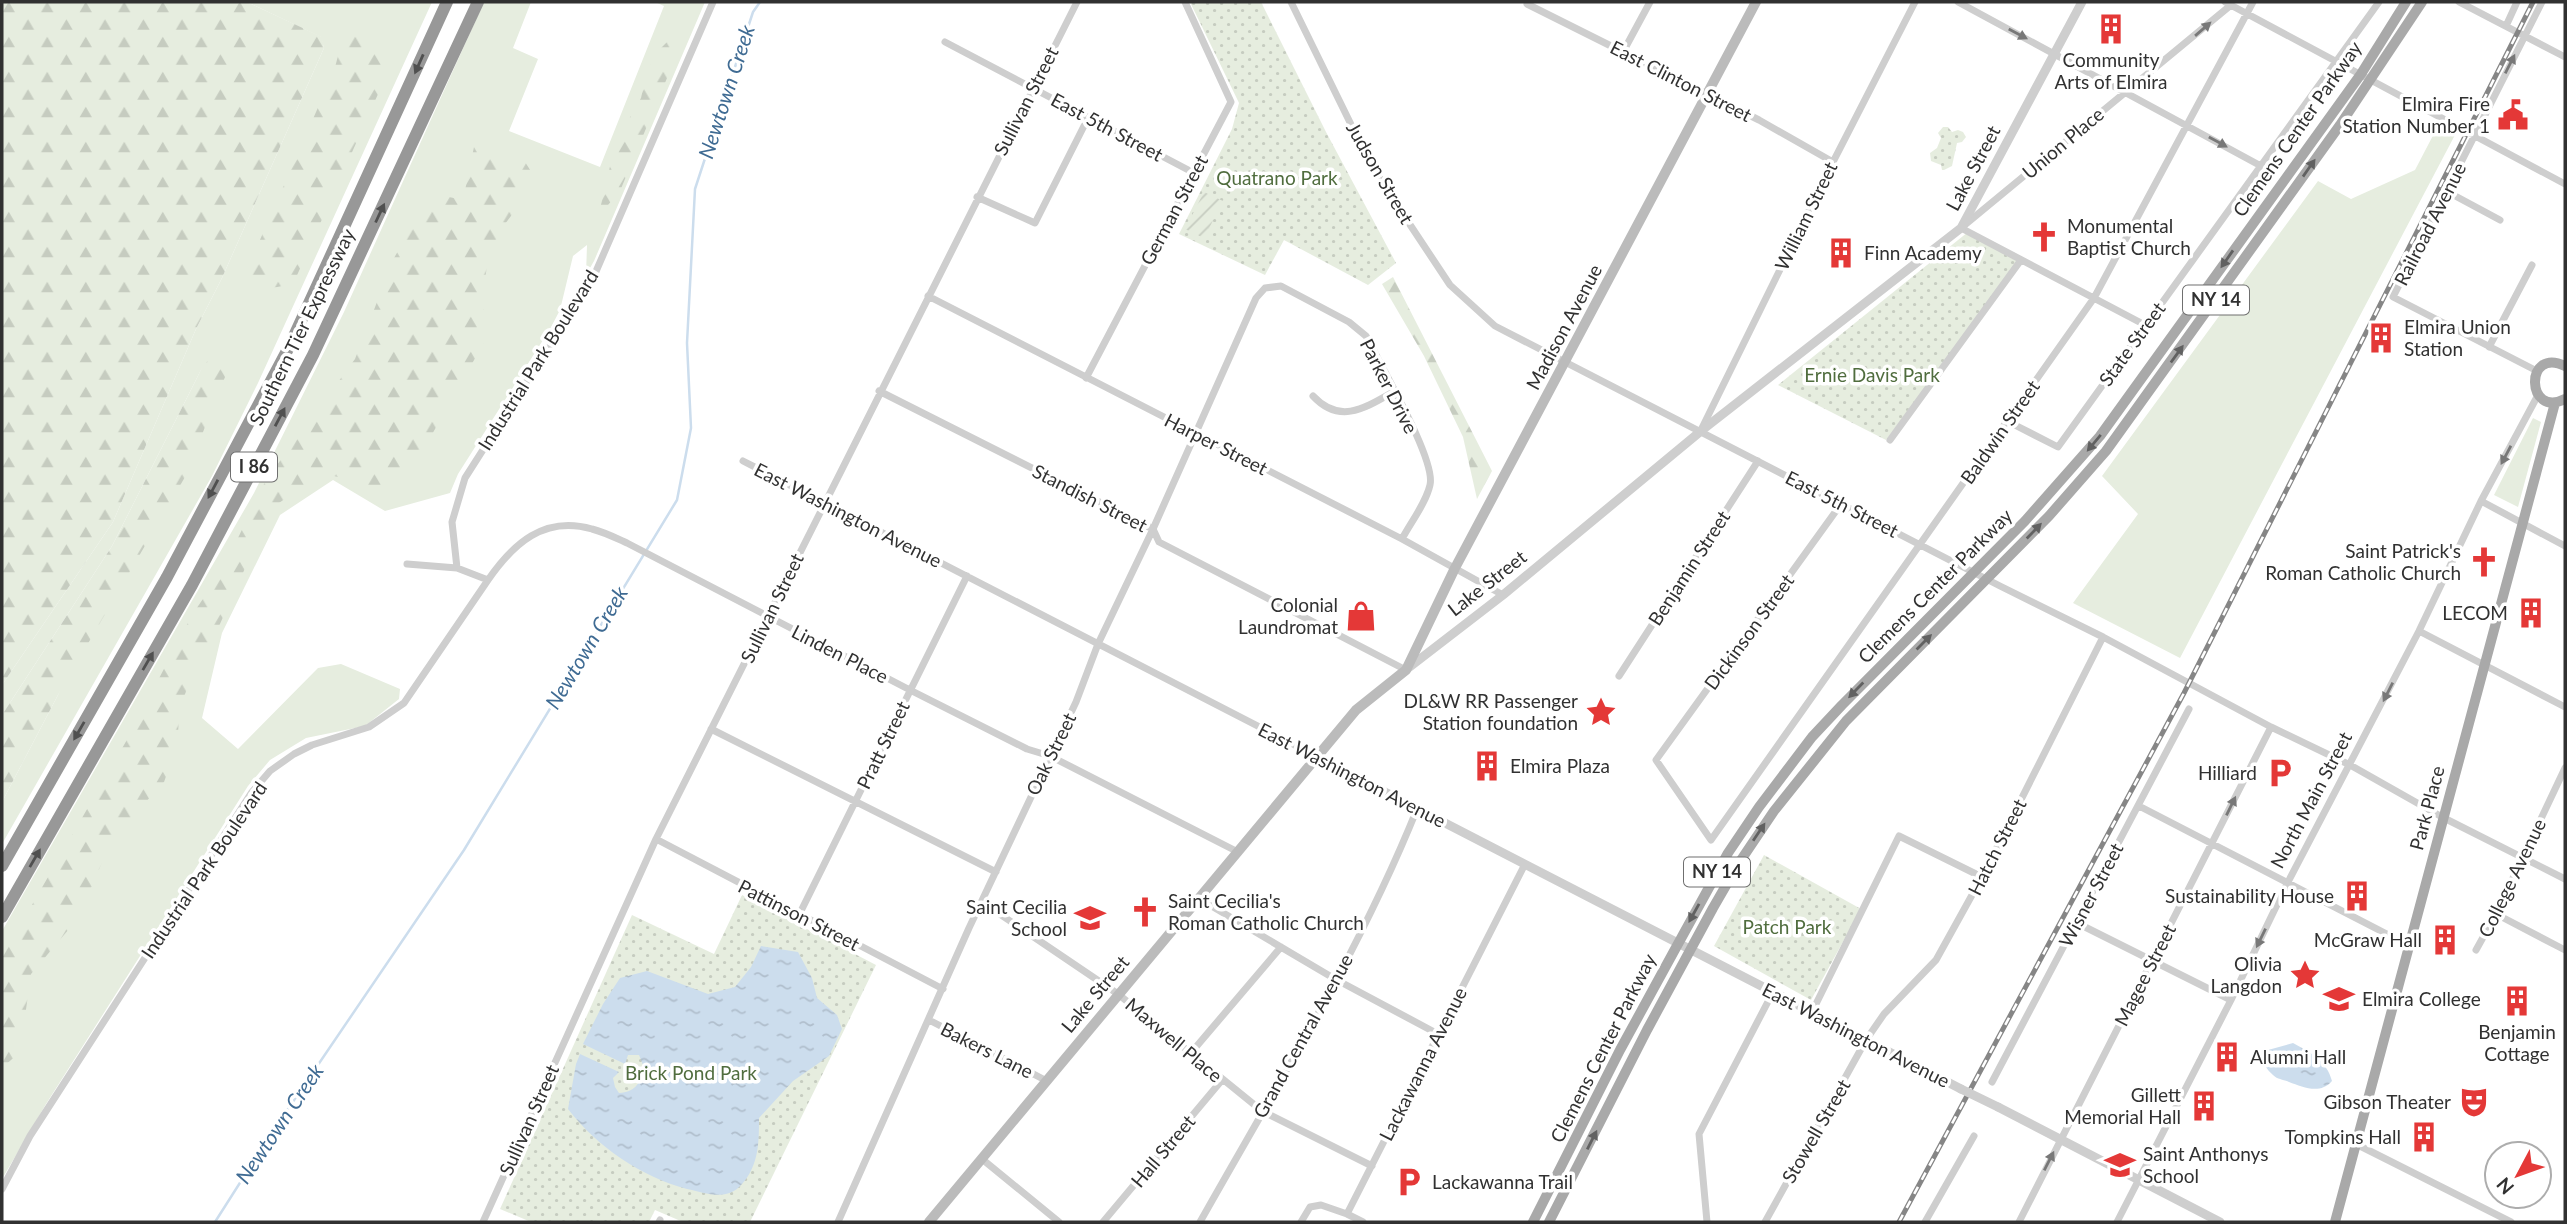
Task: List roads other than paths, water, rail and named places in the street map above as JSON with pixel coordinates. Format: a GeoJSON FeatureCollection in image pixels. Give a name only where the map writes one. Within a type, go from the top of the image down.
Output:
{"type":"FeatureCollection","features":[{"type":"Feature","properties":{"kind":"highway","name":"Southern Tier Expressway"},"geometry":{"type":"LineString","coordinates":[[2,866],[167,577],[289,347],[447,2]]}},
{"type":"Feature","properties":{"kind":"highway","name":"Southern Tier Expressway"},"geometry":{"type":"LineString","coordinates":[[2,917],[192,584],[313,355],[478,2]]}},
{"type":"Feature","properties":{"kind":"main road","name":"Madison Avenue"},"geometry":{"type":"LineString","coordinates":[[1406,670],[1455,568],[1756,2]]}},
{"type":"Feature","properties":{"kind":"main road","name":"Clemens Center Parkway"},"geometry":{"type":"LineString","coordinates":[[1533,1222],[1620,1050],[1678,943],[1728,853],[1759,807],[1812,737],[2054,491],[2100,436],[2361,74],[2406,2]]}},
{"type":"Feature","properties":{"kind":"main road","name":"Clemens Center Parkway"},"geometry":{"type":"LineString","coordinates":[[1549,1222],[1691,949],[1739,863],[1808,766],[1869,697],[2066,497],[2112,443],[2372,79],[2422,2]]}},
{"type":"Feature","properties":{"kind":"main road"},"geometry":{"type":"LineString","coordinates":[[2560,401],[2546,401],[2538,395],[2534,381],[2537,372],[2549,363],[2565,364]]}},
{"type":"Feature","properties":{"kind":"main road","name":"Park Place"},"geometry":{"type":"LineString","coordinates":[[2334,1222],[2522,523],[2560,401]]}},
{"type":"Feature","properties":{"kind":"main road","name":"Lake Street"},"geometry":{"type":"LineString","coordinates":[[929,1222],[1045,1080],[1319,758],[1356,710],[1406,670]]}},
{"type":"Feature","properties":{"kind":"street","name":"Industrial Park Boulevard"},"geometry":{"type":"LineString","coordinates":[[457,568],[452,522],[465,478],[594,276],[713,2]]}},
{"type":"Feature","properties":{"kind":"street","name":"Sullivan Street"},"geometry":{"type":"LineString","coordinates":[[483,1222],[656,839],[1077,2]]}},
{"type":"Feature","properties":{"kind":"street","name":"German Street"},"geometry":{"type":"LineString","coordinates":[[1086,378],[1231,102],[1185,2]]}},
{"type":"Feature","properties":{"kind":"street","name":"Judson Street"},"geometry":{"type":"LineString","coordinates":[[1291,2],[1364,151],[1387,190],[1450,285],[1495,326]]}},
{"type":"Feature","properties":{"kind":"street"},"geometry":{"type":"LineString","coordinates":[[1623,52],[1650,2]]}},
{"type":"Feature","properties":{"kind":"street","name":"William Street"},"geometry":{"type":"LineString","coordinates":[[1701,431],[1915,2]]}},
{"type":"Feature","properties":{"kind":"street"},"geometry":{"type":"LineString","coordinates":[[1958,2],[2261,166]]}},
{"type":"Feature","properties":{"kind":"street","name":"Lake Street"},"geometry":{"type":"LineString","coordinates":[[1406,670],[1701,431],[1961,228],[2082,2]]}},
{"type":"Feature","properties":{"kind":"street","name":"Baldwin Street"},"geometry":{"type":"LineString","coordinates":[[1711,840],[2094,298],[2253,2]]}},
{"type":"Feature","properties":{"kind":"street","name":"State Street"},"geometry":{"type":"LineString","coordinates":[[2007,421],[2058,447],[2379,2]]}},
{"type":"Feature","properties":{"kind":"street"},"geometry":{"type":"LineString","coordinates":[[2459,2],[2565,57]]}},
{"type":"Feature","properties":{"kind":"street"},"geometry":{"type":"LineString","coordinates":[[2505,26],[2517,2]]}},
{"type":"Feature","properties":{"kind":"street","name":"Railroad Avenue"},"geometry":{"type":"LineString","coordinates":[[2489,347],[2393,297],[2542,2]]}},
{"type":"Feature","properties":{"kind":"street","name":"East Clinton Street"},"geometry":{"type":"LineString","coordinates":[[1527,3],[1707,94],[1833,162]]}},
{"type":"Feature","properties":{"kind":"street"},"geometry":{"type":"LineString","coordinates":[[2228,3],[2565,184]]}},
{"type":"Feature","properties":{"kind":"street","name":"Union Place"},"geometry":{"type":"LineString","coordinates":[[1961,228],[2228,3]]}},
{"type":"Feature","properties":{"kind":"street","name":"East 5th Street"},"geometry":{"type":"LineString","coordinates":[[945,42],[1194,173]]}},
{"type":"Feature","properties":{"kind":"street"},"geometry":{"type":"LineString","coordinates":[[977,197],[1035,223],[1088,118]]}},
{"type":"Feature","properties":{"kind":"street"},"geometry":{"type":"LineString","coordinates":[[2446,191],[2500,220]]}},
{"type":"Feature","properties":{"kind":"street"},"geometry":{"type":"LineString","coordinates":[[1961,228],[2146,325]]}},
{"type":"Feature","properties":{"kind":"street"},"geometry":{"type":"LineString","coordinates":[[1890,440],[2021,260]]}},
{"type":"Feature","properties":{"kind":"street"},"geometry":{"type":"LineString","coordinates":[[2532,265],[2489,347],[2537,372]]}},
{"type":"Feature","properties":{"kind":"street","name":"Parker Drive"},"geometry":{"type":"LineString","coordinates":[[1265,288],[1281,286],[1359,329],[1366,336],[1395,391],[1431,474],[1430,485],[1402,539]]}},
{"type":"Feature","properties":{"kind":"street","name":"Oak Street"},"geometry":{"type":"LineString","coordinates":[[838,1222],[982,902],[1076,702],[1098,644],[1196,435],[1256,298],[1265,288]]}},
{"type":"Feature","properties":{"kind":"street","name":"Harper Street"},"geometry":{"type":"LineString","coordinates":[[928,296],[1402,539],[1503,594]]}},
{"type":"Feature","properties":{"kind":"street","name":"East 5th Street"},"geometry":{"type":"LineString","coordinates":[[1495,326],[2103,637],[2271,727],[2350,765],[2442,817],[2565,879]]}},
{"type":"Feature","properties":{"kind":"street","name":"Standish Street"},"geometry":{"type":"LineString","coordinates":[[879,391],[1153,529],[1159,542],[1406,670]]}},
{"type":"Feature","properties":{"kind":"street"},"geometry":{"type":"LineString","coordinates":[[1313,396],[1324,407],[1344,414],[1371,405],[1395,391]]}},
{"type":"Feature","properties":{"kind":"street","name":"North Main Street"},"geometry":{"type":"LineString","coordinates":[[2118,1222],[2287,884],[2419,631],[2481,501],[2538,395]]}},
{"type":"Feature","properties":{"kind":"street","name":"East Washington Avenue"},"geometry":{"type":"LineString","coordinates":[[743,461],[2220,1222]]}},
{"type":"Feature","properties":{"kind":"street","name":"Benjamin Street"},"geometry":{"type":"LineString","coordinates":[[1619,676],[1758,461]]}},
{"type":"Feature","properties":{"kind":"street"},"geometry":{"type":"LineString","coordinates":[[2481,501],[2565,546]]}},
{"type":"Feature","properties":{"kind":"street","name":"Dickinson Street"},"geometry":{"type":"LineString","coordinates":[[1711,840],[1656,760],[1841,504]]}},
{"type":"Feature","properties":{"kind":"street","name":"Linden Place"},"geometry":{"type":"LineString","coordinates":[[488,580],[505,557],[533,533],[560,526],[590,528],[662,560],[910,690],[1027,749],[1050,756],[1238,852]]}},
{"type":"Feature","properties":{"kind":"street"},"geometry":{"type":"LineString","coordinates":[[407,564],[457,568],[488,580]]}},
{"type":"Feature","properties":{"kind":"street","name":"Pratt Street"},"geometry":{"type":"LineString","coordinates":[[799,915],[967,576]]}},
{"type":"Feature","properties":{"kind":"street","name":"Industrial Park Boulevard"},"geometry":{"type":"LineString","coordinates":[[2,1189],[30,1136],[252,792],[271,771],[294,754],[312,745],[369,727],[404,703],[488,580]]}},
{"type":"Feature","properties":{"kind":"street"},"geometry":{"type":"LineString","coordinates":[[2419,631],[2565,707]]}},
{"type":"Feature","properties":{"kind":"street","name":"Hatch Street"},"geometry":{"type":"LineString","coordinates":[[1866,1040],[1884,1014],[1936,960],[1982,877],[2103,637]]}},
{"type":"Feature","properties":{"kind":"street","name":"Wisner Street"},"geometry":{"type":"LineString","coordinates":[[1992,1082],[2189,709]]}},
{"type":"Feature","properties":{"kind":"street","name":"Magee Street"},"geometry":{"type":"LineString","coordinates":[[2019,1222],[2271,727]]}},
{"type":"Feature","properties":{"kind":"street"},"geometry":{"type":"LineString","coordinates":[[711,729],[996,872]]}},
{"type":"Feature","properties":{"kind":"street","name":"College Avenue"},"geometry":{"type":"LineString","coordinates":[[2476,950],[2496,914],[2565,768]]}},
{"type":"Feature","properties":{"kind":"street"},"geometry":{"type":"LineString","coordinates":[[2138,806],[2408,945]]}},
{"type":"Feature","properties":{"kind":"street","name":"Grand Central Avenue"},"geometry":{"type":"LineString","coordinates":[[1200,1222],[1335,979],[1395,864],[1417,809]]}},
{"type":"Feature","properties":{"kind":"street"},"geometry":{"type":"LineString","coordinates":[[1812,1012],[1899,836],[1982,877]]}},
{"type":"Feature","properties":{"kind":"street","name":"Pattinson Street"},"geometry":{"type":"LineString","coordinates":[[656,839],[943,989]]}},
{"type":"Feature","properties":{"kind":"street","name":"Lackawanna Avenue"},"geometry":{"type":"LineString","coordinates":[[1347,1214],[1525,864]]}},
{"type":"Feature","properties":{"kind":"street"},"geometry":{"type":"LineString","coordinates":[[1198,898],[1335,979],[1438,1034]]}},
{"type":"Feature","properties":{"kind":"street","name":"Maxwell Place"},"geometry":{"type":"LineString","coordinates":[[982,902],[1118,994],[1262,1111],[1372,1166]]}},
{"type":"Feature","properties":{"kind":"street"},"geometry":{"type":"LineString","coordinates":[[2496,914],[2565,950]]}},
{"type":"Feature","properties":{"kind":"street"},"geometry":{"type":"LineString","coordinates":[[2077,923],[2231,1000]]}},
{"type":"Feature","properties":{"kind":"street"},"geometry":{"type":"LineString","coordinates":[[1190,1054],[1281,947]]}},
{"type":"Feature","properties":{"kind":"street"},"geometry":{"type":"LineString","coordinates":[[1707,1222],[1699,1134],[1773,992]]}},
{"type":"Feature","properties":{"kind":"street","name":"Bakers Lane"},"geometry":{"type":"LineString","coordinates":[[929,1020],[1045,1080]]}},
{"type":"Feature","properties":{"kind":"street","name":"Stowell Street"},"geometry":{"type":"LineString","coordinates":[[1765,1222],[1866,1040]]}},
{"type":"Feature","properties":{"kind":"street","name":"Hall Street"},"geometry":{"type":"LineString","coordinates":[[1103,1222],[1222,1080]]}},
{"type":"Feature","properties":{"kind":"street"},"geometry":{"type":"LineString","coordinates":[[1925,1222],[1973,1136]]}},
{"type":"Feature","properties":{"kind":"street"},"geometry":{"type":"LineString","coordinates":[[2354,1143],[2511,1222]]}},
{"type":"Feature","properties":{"kind":"street"},"geometry":{"type":"LineString","coordinates":[[982,1159],[1059,1222]]}},
{"type":"Feature","properties":{"kind":"street"},"geometry":{"type":"LineString","coordinates":[[1301,1222],[1310,1207],[1321,1205],[1363,1222]]}},
{"type":"Feature","properties":{"kind":"water"},"geometry":{"type":"Polygon","coordinates":[[[761,946],[798,952],[812,978],[817,998],[837,1015],[842,1029],[829,1056],[793,1081],[759,1118],[755,1161],[748,1177],[736,1190],[723,1195],[709,1194],[653,1177],[622,1159],[592,1136],[568,1109],[580,1054],[619,1072],[613,1078],[619,1093],[633,1089],[641,1079],[645,1070],[639,1055],[628,1055],[625,1064],[583,1044],[603,1004],[620,978],[647,971],[708,994],[735,987],[751,967],[761,946]]]}},
{"type":"Feature","properties":{"kind":"water"},"geometry":{"type":"Polygon","coordinates":[[[2293,1043],[2322,1063],[2332,1081],[2322,1088],[2311,1089],[2275,1077],[2259,1056],[2268,1050],[2293,1043]]]}},
{"type":"Feature","properties":{"kind":"waterway","name":"Newtown Creek"},"geometry":{"type":"LineString","coordinates":[[215,1222],[271,1134],[464,850],[677,500],[691,428],[687,343],[695,189],[753,12],[760,2]]}},
{"type":"Feature","properties":{"kind":"railway"},"geometry":{"type":"LineString","coordinates":[[1899,1222],[2184,693],[2533,2]]}},
{"type":"Feature","properties":{"kind":"place","name":"Community Arts of Elmira"},"geometry":{"type":"Point","coordinates":[2111,29]}},
{"type":"Feature","properties":{"kind":"place","name":"Elmira Fire Station Number 1"},"geometry":{"type":"Point","coordinates":[2513,115]}},
{"type":"Feature","properties":{"kind":"place","name":"Monumental Baptist Church"},"geometry":{"type":"Point","coordinates":[2044,237]}},
{"type":"Feature","properties":{"kind":"place","name":"Finn Academy"},"geometry":{"type":"Point","coordinates":[1841,253]}},
{"type":"Feature","properties":{"kind":"place","name":"Elmira Union Station"},"geometry":{"type":"Point","coordinates":[2381,338]}},
{"type":"Feature","properties":{"kind":"place","name":"Saint Patrick's Roman Catholic Church"},"geometry":{"type":"Point","coordinates":[2484,562]}},
{"type":"Feature","properties":{"kind":"place","name":"LECOM"},"geometry":{"type":"Point","coordinates":[2531,613]}},
{"type":"Feature","properties":{"kind":"place","name":"Colonial Laundromat"},"geometry":{"type":"Point","coordinates":[1361,616]}},
{"type":"Feature","properties":{"kind":"place","name":"DL&W RR Passenger Station foundation"},"geometry":{"type":"Point","coordinates":[1601,712]}},
{"type":"Feature","properties":{"kind":"place","name":"Elmira Plaza"},"geometry":{"type":"Point","coordinates":[1487,766]}},
{"type":"Feature","properties":{"kind":"place","name":"Hilliard"},"geometry":{"type":"Point","coordinates":[2280,773]}},
{"type":"Feature","properties":{"kind":"place","name":"Sustainability House"},"geometry":{"type":"Point","coordinates":[2357,896]}},
{"type":"Feature","properties":{"kind":"place","name":"Saint Cecilia's Roman Catholic Church"},"geometry":{"type":"Point","coordinates":[1145,912]}},
{"type":"Feature","properties":{"kind":"place","name":"Saint Cecilia School"},"geometry":{"type":"Point","coordinates":[1090,918]}},
{"type":"Feature","properties":{"kind":"place","name":"McGraw Hall"},"geometry":{"type":"Point","coordinates":[2445,940]}},
{"type":"Feature","properties":{"kind":"place","name":"Olivia Langdon"},"geometry":{"type":"Point","coordinates":[2305,975]}},
{"type":"Feature","properties":{"kind":"place","name":"Elmira College"},"geometry":{"type":"Point","coordinates":[2339,999]}},
{"type":"Feature","properties":{"kind":"place","name":"Benjamin Cottage"},"geometry":{"type":"Point","coordinates":[2517,1001]}},
{"type":"Feature","properties":{"kind":"place","name":"Alumni Hall"},"geometry":{"type":"Point","coordinates":[2227,1057]}},
{"type":"Feature","properties":{"kind":"place","name":"Gibson Theater"},"geometry":{"type":"Point","coordinates":[2474,1102]}},
{"type":"Feature","properties":{"kind":"place","name":"Gillett Memorial Hall"},"geometry":{"type":"Point","coordinates":[2204,1106]}},
{"type":"Feature","properties":{"kind":"place","name":"Tompkins Hall"},"geometry":{"type":"Point","coordinates":[2424,1137]}},
{"type":"Feature","properties":{"kind":"place","name":"Saint Anthonys School"},"geometry":{"type":"Point","coordinates":[2120,1165]}},
{"type":"Feature","properties":{"kind":"place","name":"Lackawanna Trail"},"geometry":{"type":"Point","coordinates":[1409,1182]}},
{"type":"Feature","properties":{"kind":"park label","name":"Quatrano Park"},"geometry":{"type":"Point","coordinates":[1277,178]}},
{"type":"Feature","properties":{"kind":"park label","name":"Ernie Davis Park"},"geometry":{"type":"Point","coordinates":[1872,375]}},
{"type":"Feature","properties":{"kind":"park label","name":"Patch Park"},"geometry":{"type":"Point","coordinates":[1787,927]}},
{"type":"Feature","properties":{"kind":"park label","name":"Brick Pond Park"},"geometry":{"type":"Point","coordinates":[691,1073]}}]}
